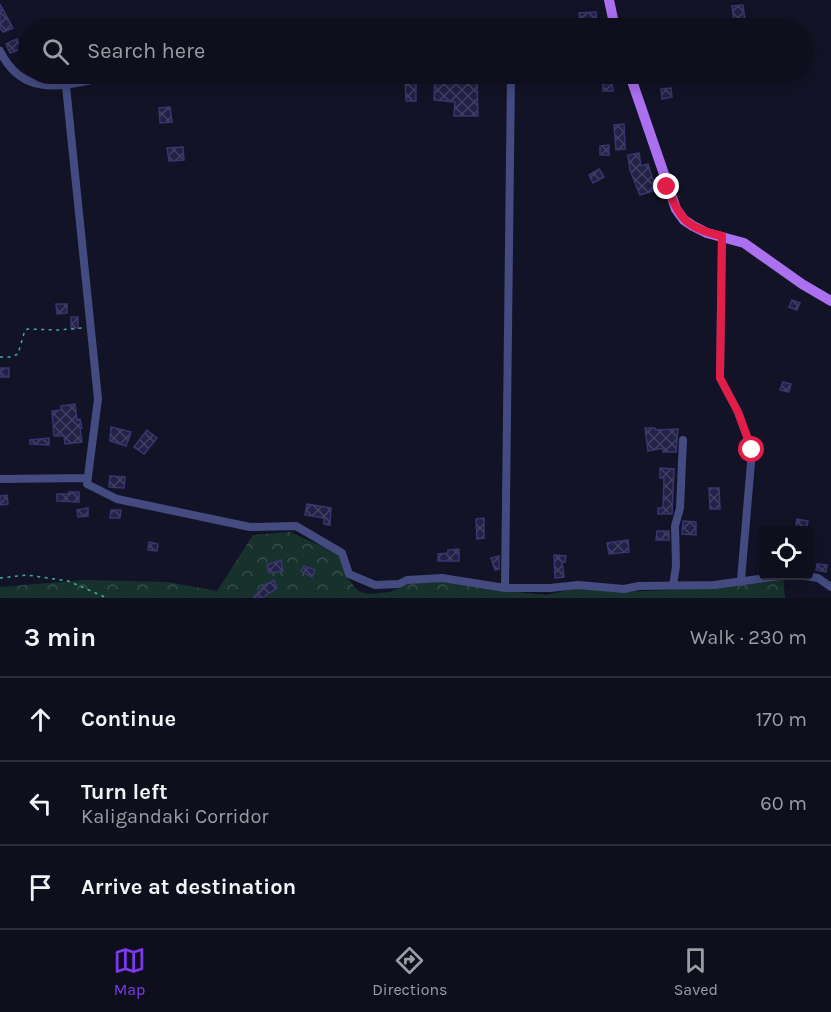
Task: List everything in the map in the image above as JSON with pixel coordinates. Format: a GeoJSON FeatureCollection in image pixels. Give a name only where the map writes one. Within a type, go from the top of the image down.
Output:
{"type":"FeatureCollection","features":[{"type":"Feature","properties":{"kind":"main road"},"geometry":{"type":"LineString","coordinates":[[609,0],[613,18]]}},
{"type":"Feature","properties":{"kind":"main road"},"geometry":{"type":"LineString","coordinates":[[633,84],[676,209],[684,220],[707,233],[744,243],[831,302]]}},
{"type":"Feature","properties":{"kind":"street"},"geometry":{"type":"LineString","coordinates":[[0,51],[12,70],[18,75]]}},
{"type":"Feature","properties":{"kind":"street"},"geometry":{"type":"LineString","coordinates":[[37,84],[66,86],[74,84]]}},
{"type":"Feature","properties":{"kind":"street"},"geometry":{"type":"LineString","coordinates":[[505,588],[511,84]]}},
{"type":"Feature","properties":{"kind":"street"},"geometry":{"type":"LineString","coordinates":[[66,86],[98,399],[87,484],[117,499],[250,527],[296,526],[342,554],[349,574],[375,585],[442,578],[505,588],[550,588],[578,585],[624,589],[639,586],[714,585],[759,578]]}},
{"type":"Feature","properties":{"kind":"street"},"geometry":{"type":"LineString","coordinates":[[722,236],[720,378],[738,412],[752,450],[741,580]]}},
{"type":"Feature","properties":{"kind":"street"},"geometry":{"type":"LineString","coordinates":[[673,586],[676,566],[675,526],[680,508],[683,440]]}},
{"type":"Feature","properties":{"kind":"street"},"geometry":{"type":"LineString","coordinates":[[0,479],[88,478]]}},
{"type":"Feature","properties":{"kind":"street"},"geometry":{"type":"LineString","coordinates":[[813,577],[831,587]]}},
{"type":"Feature","properties":{"kind":"path"},"geometry":{"type":"LineString","coordinates":[[0,357],[15,356],[21,348],[25,330],[28,329],[90,328]]}},
{"type":"Feature","properties":{"kind":"path"},"geometry":{"type":"LineString","coordinates":[[0,578],[27,575],[68,581],[107,598]]}},
{"type":"Feature","properties":{"kind":"green space"},"geometry":{"type":"Polygon","coordinates":[[[290,532],[339,554],[348,579],[358,591],[369,594],[390,592],[413,582],[442,582],[546,595],[578,588],[623,592],[714,588],[760,580],[783,580],[785,598],[0,598],[0,587],[85,580],[168,582],[217,591],[253,535],[290,532]]]}},
{"type":"Feature","properties":{"kind":"building"},"geometry":{"type":"Polygon","coordinates":[[[0,4],[13,28],[3,32],[0,28],[0,4]]]}},
{"type":"Feature","properties":{"kind":"building"},"geometry":{"type":"Polygon","coordinates":[[[743,5],[745,18],[734,18],[732,6],[743,5]]]}},
{"type":"Feature","properties":{"kind":"building"},"geometry":{"type":"Polygon","coordinates":[[[596,12],[596,18],[579,18],[579,13],[596,12]]]}},
{"type":"Feature","properties":{"kind":"building"},"geometry":{"type":"Polygon","coordinates":[[[17,39],[18,50],[10,53],[6,44],[17,39]]]}},
{"type":"Feature","properties":{"kind":"building"},"geometry":{"type":"Polygon","coordinates":[[[405,84],[416,84],[416,101],[406,101],[405,84]]]}},
{"type":"Feature","properties":{"kind":"building"},"geometry":{"type":"Polygon","coordinates":[[[435,84],[477,84],[478,116],[454,116],[455,102],[434,100],[435,84]]]}},
{"type":"Feature","properties":{"kind":"building"},"geometry":{"type":"Polygon","coordinates":[[[603,84],[612,84],[613,91],[603,91],[603,84]]]}},
{"type":"Feature","properties":{"kind":"building"},"geometry":{"type":"Polygon","coordinates":[[[671,88],[672,97],[662,99],[661,89],[671,88]]]}},
{"type":"Feature","properties":{"kind":"building"},"geometry":{"type":"Polygon","coordinates":[[[170,107],[172,122],[160,123],[159,108],[170,107]]]}},
{"type":"Feature","properties":{"kind":"building"},"geometry":{"type":"Polygon","coordinates":[[[624,124],[625,149],[616,150],[614,125],[624,124]]]}},
{"type":"Feature","properties":{"kind":"building"},"geometry":{"type":"Polygon","coordinates":[[[609,145],[609,155],[600,155],[600,146],[609,145]]]}},
{"type":"Feature","properties":{"kind":"building"},"geometry":{"type":"Polygon","coordinates":[[[183,147],[184,160],[169,161],[167,148],[183,147]]]}},
{"type":"Feature","properties":{"kind":"building"},"geometry":{"type":"Polygon","coordinates":[[[639,153],[641,166],[648,164],[656,190],[640,195],[630,170],[628,155],[639,153]]]}},
{"type":"Feature","properties":{"kind":"building"},"geometry":{"type":"Polygon","coordinates":[[[599,169],[604,177],[593,183],[589,175],[599,169]]]}},
{"type":"Feature","properties":{"kind":"building"},"geometry":{"type":"Polygon","coordinates":[[[792,300],[800,303],[797,310],[789,307],[792,300]]]}},
{"type":"Feature","properties":{"kind":"building"},"geometry":{"type":"Polygon","coordinates":[[[56,304],[67,304],[67,313],[57,314],[56,304]]]}},
{"type":"Feature","properties":{"kind":"building"},"geometry":{"type":"Polygon","coordinates":[[[71,317],[78,317],[78,328],[71,328],[71,317]]]}},
{"type":"Feature","properties":{"kind":"building"},"geometry":{"type":"Polygon","coordinates":[[[0,368],[9,368],[9,377],[0,377],[0,368]]]}},
{"type":"Feature","properties":{"kind":"building"},"geometry":{"type":"Polygon","coordinates":[[[783,382],[791,384],[789,392],[780,390],[783,382]]]}},
{"type":"Feature","properties":{"kind":"building"},"geometry":{"type":"Polygon","coordinates":[[[75,404],[77,420],[80,419],[82,428],[80,428],[82,442],[65,444],[64,436],[54,436],[52,411],[61,410],[61,406],[75,404]]]}},
{"type":"Feature","properties":{"kind":"building"},"geometry":{"type":"Polygon","coordinates":[[[111,427],[131,432],[126,446],[110,441],[111,427]]]}},
{"type":"Feature","properties":{"kind":"building"},"geometry":{"type":"Polygon","coordinates":[[[645,428],[678,429],[676,452],[663,452],[663,448],[648,451],[645,428]]]}},
{"type":"Feature","properties":{"kind":"building"},"geometry":{"type":"Polygon","coordinates":[[[147,430],[157,438],[144,454],[134,447],[147,430]]]}},
{"type":"Feature","properties":{"kind":"building"},"geometry":{"type":"Polygon","coordinates":[[[49,438],[49,445],[30,444],[30,440],[49,438]]]}},
{"type":"Feature","properties":{"kind":"building"},"geometry":{"type":"Polygon","coordinates":[[[660,468],[674,469],[672,514],[658,514],[658,508],[663,508],[664,478],[660,478],[660,468]]]}},
{"type":"Feature","properties":{"kind":"building"},"geometry":{"type":"Polygon","coordinates":[[[110,476],[125,477],[124,488],[109,487],[110,476]]]}},
{"type":"Feature","properties":{"kind":"building"},"geometry":{"type":"Polygon","coordinates":[[[709,488],[719,488],[720,509],[710,509],[709,488]]]}},
{"type":"Feature","properties":{"kind":"building"},"geometry":{"type":"Polygon","coordinates":[[[69,492],[79,492],[79,502],[57,501],[57,494],[69,494],[69,492]]]}},
{"type":"Feature","properties":{"kind":"building"},"geometry":{"type":"Polygon","coordinates":[[[7,495],[8,504],[0,505],[0,496],[7,495]]]}},
{"type":"Feature","properties":{"kind":"building"},"geometry":{"type":"Polygon","coordinates":[[[307,504],[331,508],[330,525],[324,524],[324,518],[305,515],[307,504]]]}},
{"type":"Feature","properties":{"kind":"building"},"geometry":{"type":"Polygon","coordinates":[[[88,508],[88,516],[78,517],[77,510],[88,508]]]}},
{"type":"Feature","properties":{"kind":"building"},"geometry":{"type":"Polygon","coordinates":[[[111,510],[121,510],[120,518],[110,518],[111,510]]]}},
{"type":"Feature","properties":{"kind":"building"},"geometry":{"type":"Polygon","coordinates":[[[484,518],[484,538],[477,539],[476,519],[484,518]]]}},
{"type":"Feature","properties":{"kind":"building"},"geometry":{"type":"Polygon","coordinates":[[[797,519],[808,521],[807,526],[796,526],[797,519]]]}},
{"type":"Feature","properties":{"kind":"building"},"geometry":{"type":"Polygon","coordinates":[[[683,521],[696,522],[696,535],[682,534],[683,521]]]}},
{"type":"Feature","properties":{"kind":"building"},"geometry":{"type":"Polygon","coordinates":[[[657,531],[669,531],[669,540],[656,540],[657,531]]]}},
{"type":"Feature","properties":{"kind":"building"},"geometry":{"type":"Polygon","coordinates":[[[628,540],[629,552],[609,554],[607,543],[628,540]]]}},
{"type":"Feature","properties":{"kind":"building"},"geometry":{"type":"Polygon","coordinates":[[[149,542],[158,544],[157,551],[148,550],[149,542]]]}},
{"type":"Feature","properties":{"kind":"building"},"geometry":{"type":"Polygon","coordinates":[[[459,549],[459,561],[438,561],[438,554],[459,549]]]}},
{"type":"Feature","properties":{"kind":"building"},"geometry":{"type":"Polygon","coordinates":[[[554,555],[566,556],[565,562],[562,562],[564,577],[555,578],[554,555]]]}},
{"type":"Feature","properties":{"kind":"building"},"geometry":{"type":"Polygon","coordinates":[[[499,556],[499,569],[495,570],[491,558],[499,556]]]}},
{"type":"Feature","properties":{"kind":"building"},"geometry":{"type":"Polygon","coordinates":[[[281,560],[283,571],[269,573],[267,565],[281,560]]]}},
{"type":"Feature","properties":{"kind":"building"},"geometry":{"type":"Polygon","coordinates":[[[817,564],[827,565],[826,572],[816,570],[817,564]]]}},
{"type":"Feature","properties":{"kind":"building"},"geometry":{"type":"Polygon","coordinates":[[[304,566],[315,570],[312,577],[301,571],[304,566]]]}},
{"type":"Feature","properties":{"kind":"building"},"geometry":{"type":"Polygon","coordinates":[[[274,580],[277,588],[262,598],[253,598],[266,584],[274,580]]]}},
{"type":"Feature","properties":{"kind":"route"},"geometry":{"type":"LineString","coordinates":[[667,187],[676,209],[684,220],[707,233],[722,236],[720,378],[738,412],[752,450]]}}]}
